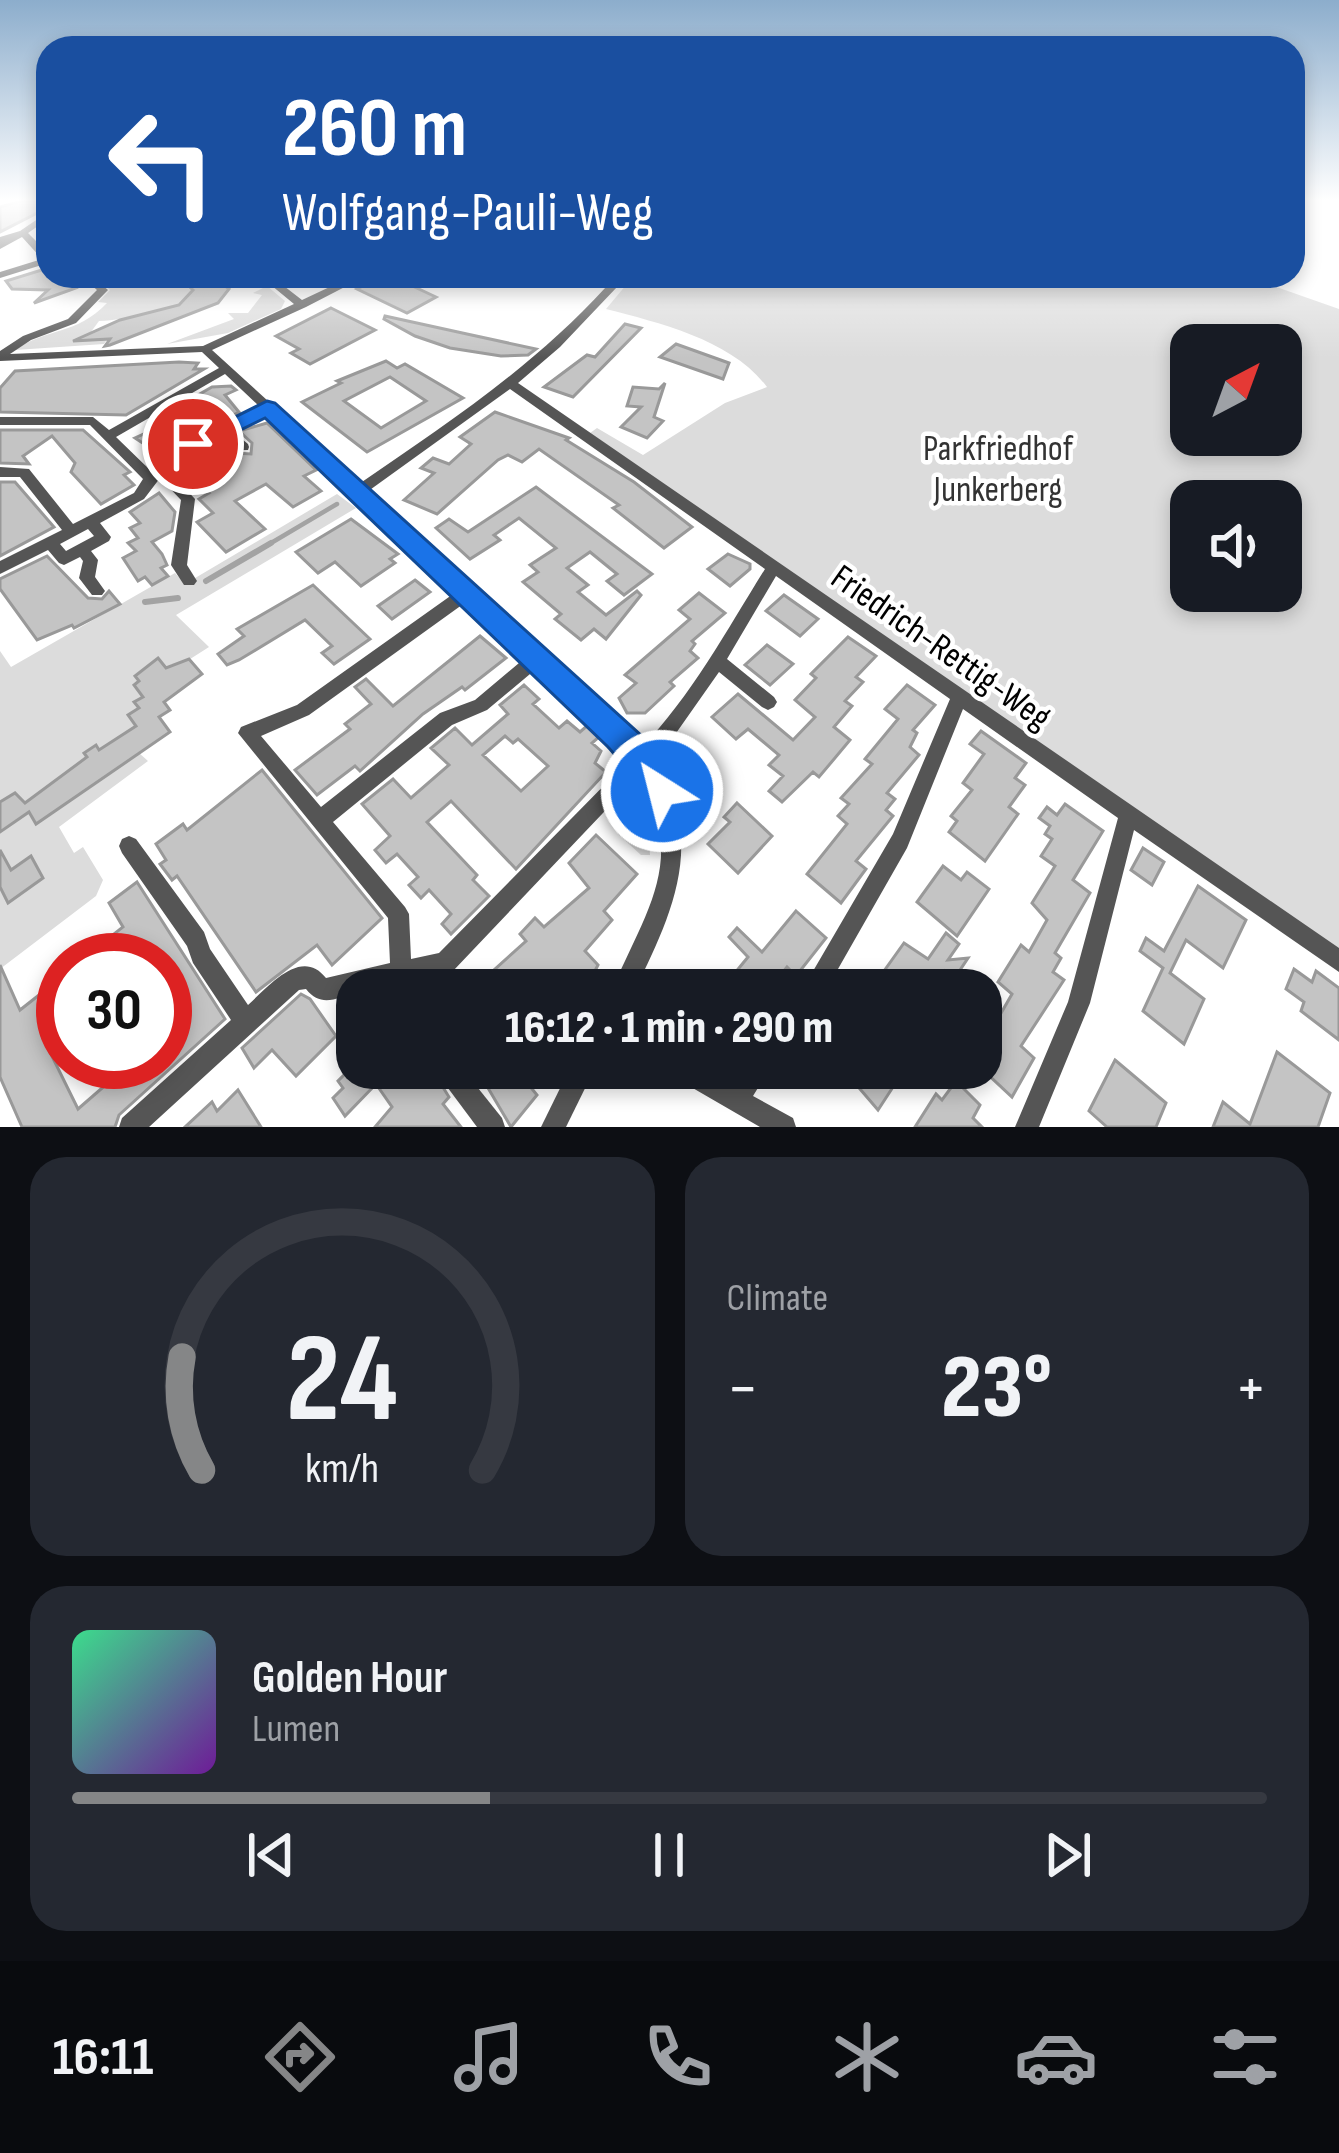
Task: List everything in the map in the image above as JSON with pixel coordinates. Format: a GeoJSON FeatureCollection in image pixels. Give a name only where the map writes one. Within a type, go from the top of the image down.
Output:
{"type":"FeatureCollection","features":[{"type":"Feature","properties":{"kind":"street"},"geometry":{"type":"LineString","coordinates":[[0,275],[36,263]]}},
{"type":"Feature","properties":{"kind":"street"},"geometry":{"type":"LineString","coordinates":[[0,357],[27,338],[72,321],[103,288]]}},
{"type":"Feature","properties":{"kind":"street"},"geometry":{"type":"LineString","coordinates":[[281,288],[302,305]]}},
{"type":"Feature","properties":{"kind":"street"},"geometry":{"type":"LineString","coordinates":[[0,357],[205,350],[337,288]]}},
{"type":"Feature","properties":{"kind":"street"},"geometry":{"type":"LineString","coordinates":[[358,490],[510,383],[610,288]]}},
{"type":"Feature","properties":{"kind":"street"},"geometry":{"type":"LineString","coordinates":[[205,350],[642,758],[668,808],[674,850],[661,909],[632,969]]}},
{"type":"Feature","properties":{"kind":"street"},"geometry":{"type":"LineString","coordinates":[[103,431],[126,426],[226,369]]}},
{"type":"Feature","properties":{"kind":"street","name":"Friedrich-Rettig-Weg"},"geometry":{"type":"LineString","coordinates":[[510,383],[1339,961]]}},
{"type":"Feature","properties":{"kind":"street"},"geometry":{"type":"LineString","coordinates":[[0,568],[139,496],[174,454],[267,408]]}},
{"type":"Feature","properties":{"kind":"street"},"geometry":{"type":"LineString","coordinates":[[0,421],[93,421],[188,499],[179,565],[189,581]]}},
{"type":"Feature","properties":{"kind":"street"},"geometry":{"type":"LineString","coordinates":[[223,430],[243,447]]}},
{"type":"Feature","properties":{"kind":"street"},"geometry":{"type":"LineString","coordinates":[[0,472],[24,472],[71,531]]}},
{"type":"Feature","properties":{"kind":"street"},"geometry":{"type":"LineString","coordinates":[[50,542],[64,559],[104,537],[90,521]]}},
{"type":"Feature","properties":{"kind":"street"},"geometry":{"type":"LineString","coordinates":[[81,549],[91,560],[87,578],[98,591]]}},
{"type":"Feature","properties":{"kind":"street"},"geometry":{"type":"LineString","coordinates":[[430,969],[445,963],[662,740],[773,568]]}},
{"type":"Feature","properties":{"kind":"street"},"geometry":{"type":"LineString","coordinates":[[400,969],[398,914],[247,733],[303,710],[460,587]]}},
{"type":"Feature","properties":{"kind":"street"},"geometry":{"type":"LineString","coordinates":[[320,820],[446,719],[481,705],[536,659]]}},
{"type":"Feature","properties":{"kind":"street"},"geometry":{"type":"LineString","coordinates":[[717,661],[768,702]]}},
{"type":"Feature","properties":{"kind":"street"},"geometry":{"type":"LineString","coordinates":[[825,969],[900,841],[958,698]]}},
{"type":"Feature","properties":{"kind":"street"},"geometry":{"type":"LineString","coordinates":[[1027,1127],[1078,1003],[1128,816]]}},
{"type":"Feature","properties":{"kind":"street"},"geometry":{"type":"LineString","coordinates":[[129,846],[196,940],[246,1022]]}},
{"type":"Feature","properties":{"kind":"street"},"geometry":{"type":"LineString","coordinates":[[130,1127],[294,979],[311,976],[321,990],[336,988]]}},
{"type":"Feature","properties":{"kind":"street"},"geometry":{"type":"LineString","coordinates":[[463,1089],[493,1127]]}},
{"type":"Feature","properties":{"kind":"street"},"geometry":{"type":"LineString","coordinates":[[553,1127],[572,1089]]}},
{"type":"Feature","properties":{"kind":"street"},"geometry":{"type":"LineString","coordinates":[[718,1089],[784,1127]]}},
{"type":"Feature","properties":{"kind":"street"},"geometry":{"type":"LineString","coordinates":[[736,1099],[743,1089]]}},
{"type":"Feature","properties":{"kind":"green space"},"geometry":{"type":"Polygon","coordinates":[[[195,288],[181,306],[99,321],[85,340],[108,338],[104,344],[15,350],[84,321],[107,303],[98,302],[110,290],[195,288]]]}},
{"type":"Feature","properties":{"kind":"green space"},"geometry":{"type":"Polygon","coordinates":[[[269,288],[285,301],[281,309],[228,333],[167,344],[234,319],[228,313],[248,313],[262,295],[253,293],[269,288]]]}},
{"type":"Feature","properties":{"kind":"green space","name":"Parkfriedhof Junkerberg"},"geometry":{"type":"Polygon","coordinates":[[[624,288],[1279,288],[1339,309],[1339,953],[590,433],[597,428],[643,455],[725,403],[767,387],[735,357],[671,327],[606,309],[624,288]]]}},
{"type":"Feature","properties":{"kind":"green space"},"geometry":{"type":"Polygon","coordinates":[[[337,494],[356,508],[176,615],[209,647],[176,668],[172,664],[166,668],[157,658],[135,675],[154,689],[135,702],[139,708],[128,715],[136,726],[120,736],[148,761],[59,827],[74,853],[83,847],[103,880],[96,896],[47,933],[36,933],[36,942],[0,969],[0,651],[11,667],[175,573],[185,584],[337,494]]]}},
{"type":"Feature","properties":{"kind":"green space"},"geometry":{"type":"Polygon","coordinates":[[[628,783],[647,816],[650,855],[641,855],[618,834],[632,819],[625,812],[631,804],[619,793],[628,783]]]}},
{"type":"Feature","properties":{"kind":"building"},"geometry":{"type":"Polygon","coordinates":[[[36,272],[36,288],[76,288],[34,303],[48,290],[12,289],[6,281],[36,272]]]}},
{"type":"Feature","properties":{"kind":"building"},"geometry":{"type":"Polygon","coordinates":[[[417,288],[436,297],[407,313],[357,289],[417,288]]]}},
{"type":"Feature","properties":{"kind":"building"},"geometry":{"type":"Polygon","coordinates":[[[229,289],[218,303],[110,345],[105,346],[110,339],[73,341],[120,320],[179,305],[193,290],[229,289]]]}},
{"type":"Feature","properties":{"kind":"building"},"geometry":{"type":"Polygon","coordinates":[[[331,308],[375,330],[310,364],[291,353],[299,349],[276,336],[331,308]]]}},
{"type":"Feature","properties":{"kind":"building"},"geometry":{"type":"Polygon","coordinates":[[[385,316],[536,349],[528,355],[501,356],[450,348],[415,336],[385,316]]]}},
{"type":"Feature","properties":{"kind":"building"},"geometry":{"type":"Polygon","coordinates":[[[625,324],[641,328],[573,397],[544,387],[587,355],[595,357],[625,324]]]}},
{"type":"Feature","properties":{"kind":"building"},"geometry":{"type":"Polygon","coordinates":[[[676,344],[729,363],[723,379],[660,357],[676,344]]]}},
{"type":"Feature","properties":{"kind":"building"},"geometry":{"type":"Polygon","coordinates":[[[386,361],[397,368],[405,364],[463,398],[367,452],[302,402],[341,383],[337,381],[386,361]],[[390,377],[344,401],[381,428],[426,401],[390,377]]]}},
{"type":"Feature","properties":{"kind":"building"},"geometry":{"type":"Polygon","coordinates":[[[198,363],[194,369],[204,369],[126,415],[0,412],[0,388],[15,371],[198,363]]]}},
{"type":"Feature","properties":{"kind":"building"},"geometry":{"type":"Polygon","coordinates":[[[665,383],[654,417],[663,421],[647,438],[621,427],[641,407],[627,406],[633,387],[659,389],[665,383]]]}},
{"type":"Feature","properties":{"kind":"building"},"geometry":{"type":"Polygon","coordinates":[[[212,387],[236,390],[225,395],[239,412],[161,455],[135,438],[185,415],[163,415],[212,387]]]}},
{"type":"Feature","properties":{"kind":"building"},"geometry":{"type":"Polygon","coordinates":[[[495,412],[569,438],[566,440],[634,482],[692,527],[664,548],[613,508],[619,505],[539,449],[522,462],[508,455],[498,460],[437,514],[404,500],[434,473],[421,468],[433,458],[449,464],[471,444],[460,437],[495,412]]]}},
{"type":"Feature","properties":{"kind":"building"},"geometry":{"type":"Polygon","coordinates":[[[267,423],[316,470],[304,476],[321,491],[293,507],[266,484],[235,501],[265,529],[226,552],[197,522],[213,513],[199,499],[209,493],[192,477],[225,460],[210,447],[220,441],[235,453],[251,454],[252,443],[239,431],[267,423]]]}},
{"type":"Feature","properties":{"kind":"building"},"geometry":{"type":"Polygon","coordinates":[[[0,430],[83,430],[130,472],[124,475],[134,485],[101,504],[71,472],[75,463],[52,436],[23,456],[29,464],[0,463],[0,430]]]}},
{"type":"Feature","properties":{"kind":"building"},"geometry":{"type":"Polygon","coordinates":[[[0,482],[15,482],[54,527],[0,556],[0,482]]]}},
{"type":"Feature","properties":{"kind":"building"},"geometry":{"type":"Polygon","coordinates":[[[536,487],[652,574],[624,595],[607,581],[617,574],[590,552],[567,568],[588,585],[578,592],[606,615],[637,591],[641,595],[606,639],[594,629],[581,640],[555,619],[561,614],[523,582],[538,572],[530,565],[556,548],[519,518],[494,535],[500,540],[470,559],[436,528],[449,519],[468,532],[536,487]]]}},
{"type":"Feature","properties":{"kind":"building"},"geometry":{"type":"Polygon","coordinates":[[[159,493],[175,512],[172,531],[152,542],[162,554],[167,565],[161,568],[168,576],[152,585],[145,577],[138,581],[123,558],[136,551],[128,543],[138,538],[130,528],[140,523],[130,512],[159,493]]]}},
{"type":"Feature","properties":{"kind":"building"},"geometry":{"type":"Polygon","coordinates":[[[351,519],[398,554],[390,559],[395,563],[361,586],[335,562],[318,573],[296,552],[351,519]]]}},
{"type":"Feature","properties":{"kind":"building"},"geometry":{"type":"Polygon","coordinates":[[[728,554],[750,564],[730,586],[708,569],[728,554]]]}},
{"type":"Feature","properties":{"kind":"building"},"geometry":{"type":"Polygon","coordinates":[[[47,556],[88,598],[102,599],[109,591],[120,604],[74,628],[37,640],[0,589],[0,579],[47,556]]]}},
{"type":"Feature","properties":{"kind":"building"},"geometry":{"type":"Polygon","coordinates":[[[415,580],[430,592],[392,619],[378,606],[415,580]]]}},
{"type":"Feature","properties":{"kind":"building"},"geometry":{"type":"Polygon","coordinates":[[[313,585],[370,639],[334,664],[322,653],[332,646],[305,620],[227,665],[218,654],[244,636],[237,629],[313,585]]]}},
{"type":"Feature","properties":{"kind":"building"},"geometry":{"type":"Polygon","coordinates":[[[699,593],[725,613],[692,641],[690,651],[698,658],[645,713],[627,713],[619,698],[636,683],[625,675],[690,619],[679,610],[699,593]]]}},
{"type":"Feature","properties":{"kind":"building"},"geometry":{"type":"Polygon","coordinates":[[[784,595],[818,619],[800,636],[766,611],[784,595]]]}},
{"type":"Feature","properties":{"kind":"building"},"geometry":{"type":"Polygon","coordinates":[[[480,636],[506,658],[423,714],[360,771],[355,766],[317,795],[295,770],[350,729],[345,724],[371,704],[355,687],[366,679],[393,706],[480,636]]]}},
{"type":"Feature","properties":{"kind":"building"},"geometry":{"type":"Polygon","coordinates":[[[848,637],[876,656],[856,677],[863,682],[845,701],[852,706],[834,727],[850,740],[819,777],[813,772],[782,802],[769,791],[783,776],[769,765],[779,755],[748,729],[736,739],[712,717],[738,694],[793,740],[815,717],[795,700],[816,678],[811,674],[848,637]]]}},
{"type":"Feature","properties":{"kind":"building"},"geometry":{"type":"Polygon","coordinates":[[[767,645],[793,664],[770,685],[745,665],[767,645]]]}},
{"type":"Feature","properties":{"kind":"building"},"geometry":{"type":"Polygon","coordinates":[[[158,658],[166,668],[189,659],[202,674],[164,702],[170,710],[159,717],[170,732],[36,824],[29,812],[0,832],[0,802],[15,793],[25,803],[87,757],[84,753],[96,745],[99,750],[136,726],[128,715],[139,708],[134,702],[143,697],[134,685],[139,681],[135,676],[158,658]]]}},
{"type":"Feature","properties":{"kind":"building"},"geometry":{"type":"Polygon","coordinates":[[[524,685],[539,699],[533,704],[559,728],[567,721],[580,732],[588,725],[600,736],[592,743],[601,751],[595,763],[606,772],[516,869],[451,801],[427,822],[477,875],[473,880],[489,896],[451,934],[442,924],[451,914],[429,890],[421,898],[409,885],[418,877],[397,854],[386,863],[375,850],[390,836],[362,804],[393,779],[411,798],[449,765],[431,748],[455,728],[472,745],[508,714],[500,705],[524,685]],[[505,736],[483,755],[521,791],[548,766],[518,739],[513,743],[505,736]]]}},
{"type":"Feature","properties":{"kind":"building"},"geometry":{"type":"Polygon","coordinates":[[[907,685],[935,705],[913,730],[917,733],[910,747],[919,755],[887,793],[895,799],[886,810],[893,816],[856,861],[866,869],[841,903],[807,874],[847,824],[838,816],[849,804],[841,798],[872,764],[865,759],[898,719],[885,709],[907,685]]]}},
{"type":"Feature","properties":{"kind":"building"},"geometry":{"type":"Polygon","coordinates":[[[981,731],[1026,763],[1015,778],[1025,785],[1009,807],[1018,814],[985,861],[949,832],[957,821],[951,816],[972,790],[963,783],[984,754],[970,744],[981,731]]]}},
{"type":"Feature","properties":{"kind":"building"},"geometry":{"type":"Polygon","coordinates":[[[262,770],[382,918],[332,965],[317,945],[256,992],[177,876],[172,880],[160,864],[166,860],[156,844],[183,824],[187,830],[262,770]]]}},
{"type":"Feature","properties":{"kind":"building"},"geometry":{"type":"Polygon","coordinates":[[[737,803],[772,836],[738,873],[708,844],[730,822],[724,817],[737,803]]]}},
{"type":"Feature","properties":{"kind":"building"},"geometry":{"type":"Polygon","coordinates":[[[1065,804],[1103,831],[1073,880],[1090,893],[1055,953],[1061,958],[1053,972],[1064,980],[1021,1046],[1034,1058],[1012,1097],[1002,1088],[1002,1011],[1012,994],[1002,985],[1002,976],[1021,945],[1029,952],[1047,920],[1032,903],[1055,866],[1041,856],[1052,839],[1045,834],[1050,826],[1039,818],[1047,807],[1057,815],[1065,804]]]}},
{"type":"Feature","properties":{"kind":"building"},"geometry":{"type":"Polygon","coordinates":[[[596,835],[637,874],[604,911],[612,920],[585,951],[598,965],[596,969],[495,969],[526,941],[520,934],[535,918],[544,927],[589,888],[569,863],[596,835]]]}},
{"type":"Feature","properties":{"kind":"building"},"geometry":{"type":"Polygon","coordinates":[[[1143,848],[1164,862],[1152,885],[1131,870],[1143,848]]]}},
{"type":"Feature","properties":{"kind":"building"},"geometry":{"type":"Polygon","coordinates":[[[0,850],[11,870],[31,856],[43,878],[8,903],[0,887],[0,850]]]}},
{"type":"Feature","properties":{"kind":"building"},"geometry":{"type":"Polygon","coordinates":[[[943,866],[961,880],[967,872],[989,889],[957,936],[917,902],[943,866]]]}},
{"type":"Feature","properties":{"kind":"building"},"geometry":{"type":"Polygon","coordinates":[[[137,882],[170,933],[115,933],[123,927],[109,903],[137,882]]]}},
{"type":"Feature","properties":{"kind":"building"},"geometry":{"type":"Polygon","coordinates":[[[1198,886],[1246,920],[1223,968],[1186,940],[1170,973],[1204,999],[1184,1044],[1143,1011],[1163,968],[1140,951],[1146,938],[1164,951],[1198,886]]]}},
{"type":"Feature","properties":{"kind":"building"},"geometry":{"type":"Polygon","coordinates":[[[796,911],[826,938],[802,969],[738,969],[748,957],[729,937],[737,928],[762,952],[796,911]]]}},
{"type":"Feature","properties":{"kind":"building"},"geometry":{"type":"Polygon","coordinates":[[[946,933],[959,944],[948,960],[968,958],[961,969],[885,969],[904,943],[928,959],[946,933]]]}},
{"type":"Feature","properties":{"kind":"building"},"geometry":{"type":"Polygon","coordinates":[[[0,965],[20,1010],[36,997],[36,1089],[68,1089],[78,1109],[101,1089],[148,1089],[119,1115],[115,1127],[22,1127],[0,1077],[0,965]]]}},
{"type":"Feature","properties":{"kind":"building"},"geometry":{"type":"Polygon","coordinates":[[[192,968],[225,1019],[192,1049],[192,968]]]}},
{"type":"Feature","properties":{"kind":"building"},"geometry":{"type":"Polygon","coordinates":[[[1294,969],[1312,982],[1316,971],[1339,988],[1339,1040],[1301,1011],[1304,1002],[1286,989],[1294,969]]]}},
{"type":"Feature","properties":{"kind":"building"},"geometry":{"type":"Polygon","coordinates":[[[301,994],[310,999],[336,1036],[296,1076],[272,1050],[254,1068],[242,1048],[301,994]]]}},
{"type":"Feature","properties":{"kind":"building"},"geometry":{"type":"Polygon","coordinates":[[[1277,1052],[1330,1093],[1318,1127],[1213,1127],[1223,1102],[1250,1124],[1277,1052]]]}},
{"type":"Feature","properties":{"kind":"building"},"geometry":{"type":"Polygon","coordinates":[[[1115,1060],[1166,1103],[1156,1127],[1107,1127],[1089,1111],[1115,1060]]]}},
{"type":"Feature","properties":{"kind":"building"},"geometry":{"type":"Polygon","coordinates":[[[342,1089],[371,1089],[345,1116],[333,1098],[342,1089]]]}},
{"type":"Feature","properties":{"kind":"building"},"geometry":{"type":"Polygon","coordinates":[[[379,1089],[444,1089],[449,1097],[443,1104],[461,1127],[375,1127],[392,1107],[379,1089]]]}},
{"type":"Feature","properties":{"kind":"building"},"geometry":{"type":"Polygon","coordinates":[[[489,1089],[532,1089],[537,1095],[511,1127],[489,1089]]]}},
{"type":"Feature","properties":{"kind":"building"},"geometry":{"type":"Polygon","coordinates":[[[860,1089],[892,1089],[878,1110],[860,1089]]]}},
{"type":"Feature","properties":{"kind":"building"},"geometry":{"type":"Polygon","coordinates":[[[950,1089],[964,1089],[980,1105],[973,1118],[982,1127],[915,1127],[936,1094],[942,1100],[950,1089]]]}},
{"type":"Feature","properties":{"kind":"building"},"geometry":{"type":"Polygon","coordinates":[[[238,1090],[261,1127],[185,1127],[212,1102],[217,1111],[238,1090]]]}},
{"type":"Feature","properties":{"kind":"waterway"},"geometry":{"type":"LineString","coordinates":[[266,546],[337,504]]}},
{"type":"Feature","properties":{"kind":"waterway"},"geometry":{"type":"LineString","coordinates":[[206,581],[271,543]]}},
{"type":"Feature","properties":{"kind":"waterway"},"geometry":{"type":"LineString","coordinates":[[145,602],[178,598]]}},
{"type":"Feature","properties":{"kind":"route"},"geometry":{"type":"LineString","coordinates":[[193,444],[267,408],[619,735],[642,758],[662,791]]}}]}
